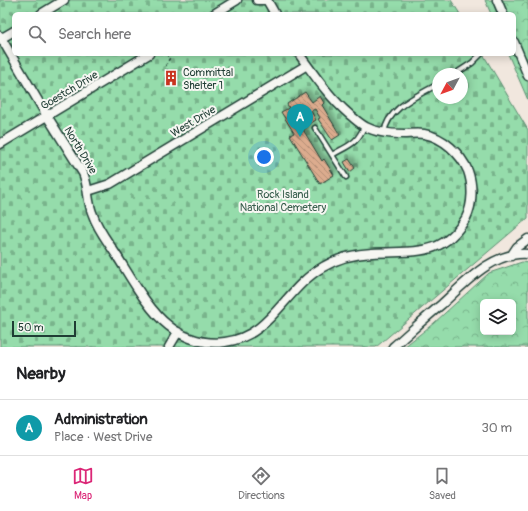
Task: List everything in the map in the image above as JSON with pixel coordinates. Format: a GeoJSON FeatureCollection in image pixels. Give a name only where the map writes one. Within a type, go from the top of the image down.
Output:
{"type":"FeatureCollection","features":[{"type":"Feature","properties":{"kind":"street"},"geometry":{"type":"LineString","coordinates":[[44,12],[64,0]]}},
{"type":"Feature","properties":{"kind":"street"},"geometry":{"type":"LineString","coordinates":[[217,12],[237,0]]}},
{"type":"Feature","properties":{"kind":"street"},"geometry":{"type":"LineString","coordinates":[[257,0],[263,0]]}},
{"type":"Feature","properties":{"kind":"street"},"geometry":{"type":"LineString","coordinates":[[267,0],[274,12]]}},
{"type":"Feature","properties":{"kind":"street"},"geometry":{"type":"LineString","coordinates":[[497,0],[502,12]]}},
{"type":"Feature","properties":{"kind":"street"},"geometry":{"type":"LineString","coordinates":[[1,37],[12,32]]}},
{"type":"Feature","properties":{"kind":"street","name":"North Drive"},"geometry":{"type":"LineString","coordinates":[[1,37],[12,56]]}},
{"type":"Feature","properties":{"kind":"street"},"geometry":{"type":"LineString","coordinates":[[516,47],[528,76]]}},
{"type":"Feature","properties":{"kind":"street","name":"North Drive"},"geometry":{"type":"LineString","coordinates":[[12,56],[47,116],[83,173],[87,182],[91,210],[94,218],[152,309],[169,326],[178,332],[190,338],[209,343],[230,342],[252,334],[268,321],[302,282],[313,273],[334,261],[344,257],[370,253],[418,252],[429,249],[452,237],[468,213],[472,190],[470,180],[462,161],[449,146],[434,137],[423,134],[384,133],[364,126],[339,106],[328,94],[300,56]]}},
{"type":"Feature","properties":{"kind":"street","name":"Goestch Drive"},"geometry":{"type":"LineString","coordinates":[[0,144],[146,56]]}},
{"type":"Feature","properties":{"kind":"street","name":"West Drive"},"geometry":{"type":"LineString","coordinates":[[88,191],[110,184],[307,65]]}},
{"type":"Feature","properties":{"kind":"street"},"geometry":{"type":"LineString","coordinates":[[511,256],[517,247],[528,239]]}},
{"type":"Feature","properties":{"kind":"street"},"geometry":{"type":"LineString","coordinates":[[393,347],[475,274],[503,258],[528,254]]}},
{"type":"Feature","properties":{"kind":"street"},"geometry":{"type":"LineString","coordinates":[[169,347],[178,332]]}},
{"type":"Feature","properties":{"kind":"lane"},"geometry":{"type":"LineString","coordinates":[[465,68],[472,64],[479,56]]}},
{"type":"Feature","properties":{"kind":"lane"},"geometry":{"type":"LineString","coordinates":[[384,133],[385,125],[395,111],[432,88]]}},
{"type":"Feature","properties":{"kind":"lane"},"geometry":{"type":"LineString","coordinates":[[332,155],[355,142],[360,137],[364,126]]}},
{"type":"Feature","properties":{"kind":"lane"},"geometry":{"type":"LineString","coordinates":[[314,128],[346,177]]}},
{"type":"Feature","properties":{"kind":"path"},"geometry":{"type":"LineString","coordinates":[[168,72],[166,65],[169,58]]}},
{"type":"Feature","properties":{"kind":"green space","name":"Rock Island National Cemetery"},"geometry":{"type":"Polygon","coordinates":[[[0,0],[451,0],[459,12],[12,12],[12,56],[484,56],[528,130],[528,218],[376,347],[0,347],[0,0]]]}},
{"type":"Feature","properties":{"kind":"green space"},"geometry":{"type":"Polygon","coordinates":[[[485,0],[528,0],[528,100],[509,56],[516,56],[516,12],[490,12],[485,0]]]}},
{"type":"Feature","properties":{"kind":"green space"},"geometry":{"type":"Polygon","coordinates":[[[522,262],[528,263],[528,347],[404,347],[434,323],[489,273],[522,262]]]}},
{"type":"Feature","properties":{"kind":"building","name":"Committal Shelter 1"},"geometry":{"type":"Polygon","coordinates":[[[169,74],[173,74],[175,75],[175,83],[169,84],[166,81],[166,77],[169,74]]]}},
{"type":"Feature","properties":{"kind":"building"},"geometry":{"type":"Polygon","coordinates":[[[305,92],[312,102],[320,96],[324,103],[322,105],[340,135],[332,140],[318,119],[320,118],[315,109],[311,111],[316,120],[302,128],[322,161],[324,159],[334,175],[320,184],[290,135],[294,133],[281,112],[289,108],[287,104],[305,92]]]}},
{"type":"Feature","properties":{"kind":"building"},"geometry":{"type":"Polygon","coordinates":[[[349,159],[355,168],[350,172],[344,162],[349,159]]]}},
{"type":"Feature","properties":{"kind":"place","name":"Committal Shelter 1"},"geometry":{"type":"Point","coordinates":[171,78]}},
{"type":"Feature","properties":{"kind":"place","name":"Administration"},"geometry":{"type":"Point","coordinates":[300,137]}}]}
